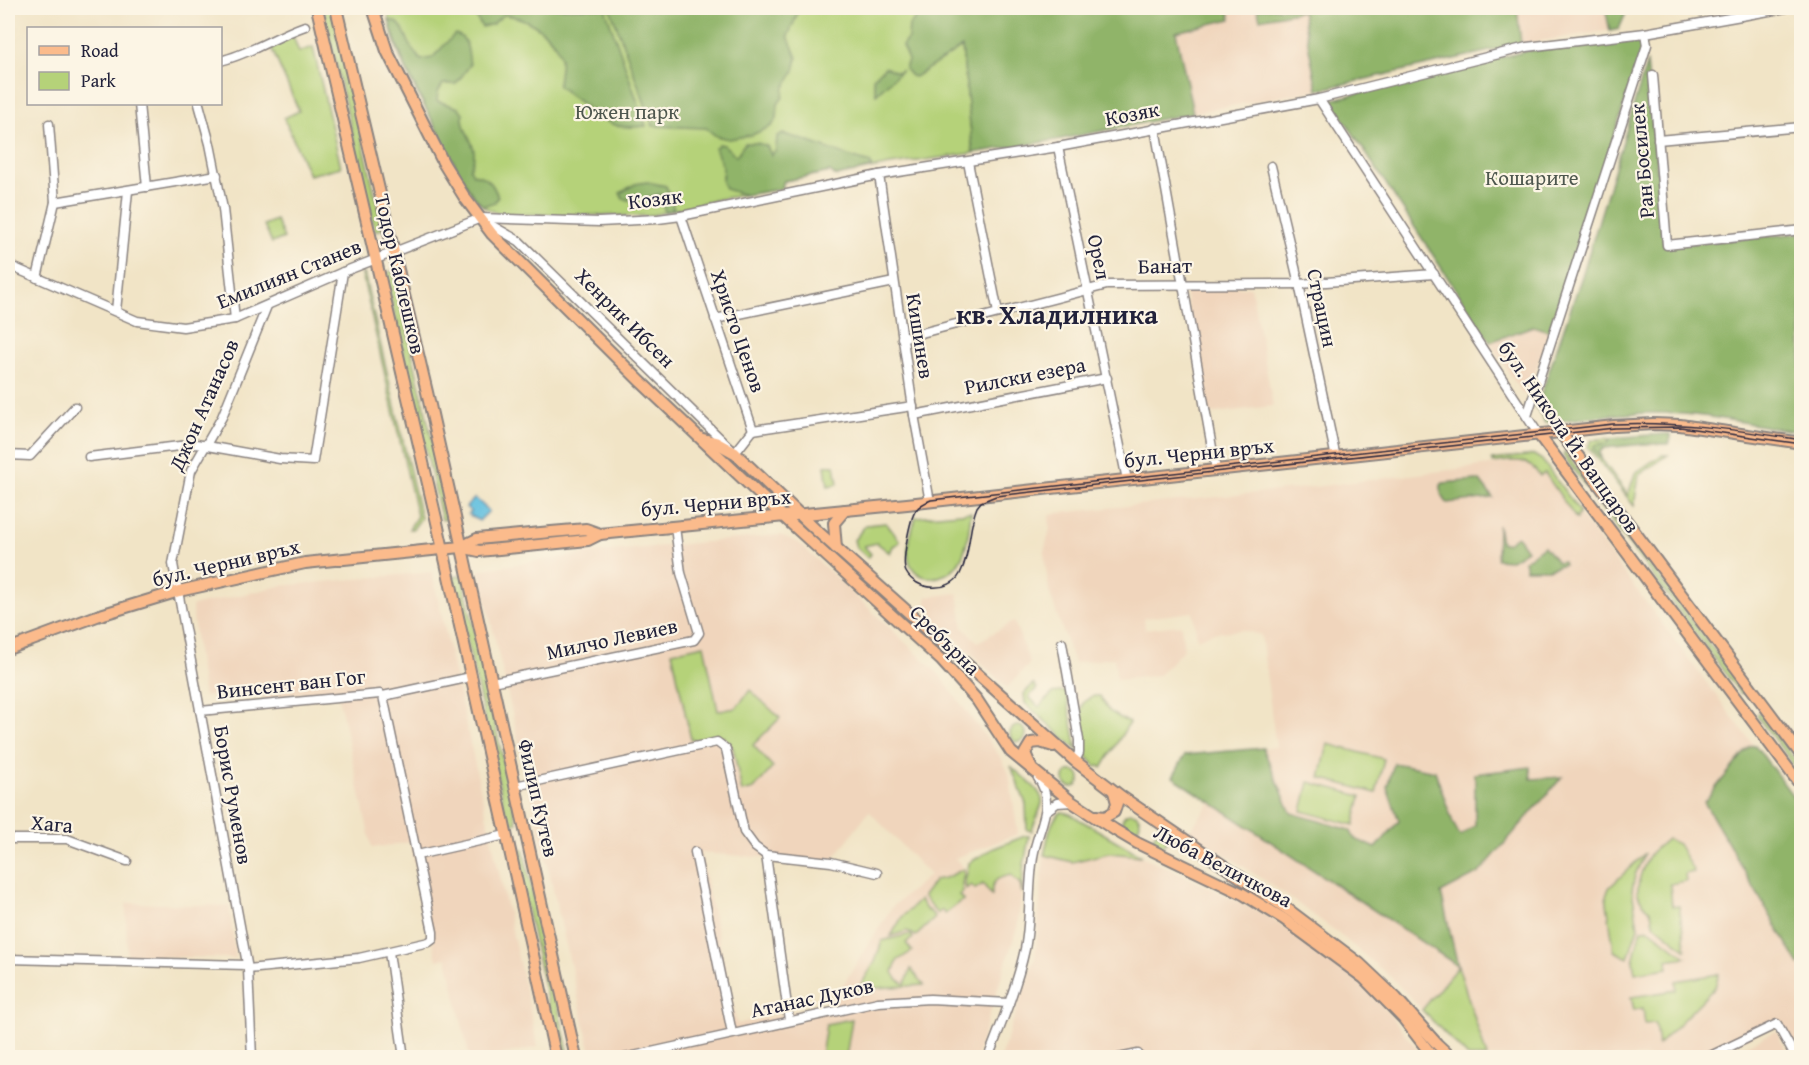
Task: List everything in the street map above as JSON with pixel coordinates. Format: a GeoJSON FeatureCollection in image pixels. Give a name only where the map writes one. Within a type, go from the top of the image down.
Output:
{"type":"FeatureCollection","features":[{"type":"Feature","properties":{"kind":"main road","name":"Тодор Каблешков"},"geometry":{"type":"LineString","coordinates":[[317,8],[377,259],[442,549]]}},
{"type":"Feature","properties":{"kind":"main road","name":"Тодор Каблешков"},"geometry":{"type":"LineString","coordinates":[[336,8],[395,253],[461,547]]}},
{"type":"Feature","properties":{"kind":"main road","name":"Хенрик Ибсен"},"geometry":{"type":"LineString","coordinates":[[373,8],[380,35],[444,164],[465,198],[492,234],[640,381],[783,516]]}},
{"type":"Feature","properties":{"kind":"main road","name":"бул. Черни връх"},"geometry":{"type":"LineString","coordinates":[[8,649],[97,616],[179,591],[305,563],[461,547],[479,551],[588,540],[600,534],[930,502],[1614,426],[1675,425],[1802,443]]}},
{"type":"Feature","properties":{"kind":"main road","name":"бул. Никола Й. Вапцаров"},"geometry":{"type":"LineString","coordinates":[[1560,432],[1802,756]]}},
{"type":"Feature","properties":{"kind":"main road","name":"бул. Никола Й. Вапцаров"},"geometry":{"type":"LineString","coordinates":[[1539,435],[1802,787]]}},
{"type":"Feature","properties":{"kind":"main road","name":"Хенрик Ибсен"},"geometry":{"type":"LineString","coordinates":[[701,439],[715,442],[735,453],[800,515]]}},
{"type":"Feature","properties":{"kind":"main road"},"geometry":{"type":"LineString","coordinates":[[837,548],[834,523],[844,510]]}},
{"type":"Feature","properties":{"kind":"main road","name":"Сребърна"},"geometry":{"type":"LineString","coordinates":[[800,515],[1059,748],[1114,792]]}},
{"type":"Feature","properties":{"kind":"main road","name":"Сребърна"},"geometry":{"type":"LineString","coordinates":[[783,516],[941,660],[977,700],[1011,752],[1035,772]]}},
{"type":"Feature","properties":{"kind":"main road","name":"Филип Кутев"},"geometry":{"type":"LineString","coordinates":[[461,547],[576,1058]]}},
{"type":"Feature","properties":{"kind":"main road","name":"Филип Кутев"},"geometry":{"type":"LineString","coordinates":[[442,549],[556,1058]]}},
{"type":"Feature","properties":{"kind":"main road"},"geometry":{"type":"LineString","coordinates":[[1743,710],[1758,698]]}},
{"type":"Feature","properties":{"kind":"main road"},"geometry":{"type":"LineString","coordinates":[[1035,772],[1025,757],[1027,747],[1037,742],[1059,748]]}},
{"type":"Feature","properties":{"kind":"main road","name":"Люба Величкова"},"geometry":{"type":"LineString","coordinates":[[1035,772],[1072,802],[1137,843],[1218,881],[1284,919],[1364,978],[1409,1025],[1434,1058]]}},
{"type":"Feature","properties":{"kind":"main road"},"geometry":{"type":"LineString","coordinates":[[1096,816],[1114,813],[1118,802],[1114,792]]}},
{"type":"Feature","properties":{"kind":"main road","name":"Люба Величкова"},"geometry":{"type":"LineString","coordinates":[[1114,792],[1336,944],[1382,983],[1452,1058]]}},
{"type":"Feature","properties":{"kind":"street","name":"Козяк"},"geometry":{"type":"LineString","coordinates":[[481,219],[599,222],[681,216],[879,176],[1058,147],[1319,99],[1527,48],[1645,33],[1786,8]]}},
{"type":"Feature","properties":{"kind":"street"},"geometry":{"type":"LineString","coordinates":[[222,61],[305,26]]}},
{"type":"Feature","properties":{"kind":"street"},"geometry":{"type":"LineString","coordinates":[[1527,416],[1647,45],[1645,33]]}},
{"type":"Feature","properties":{"kind":"street","name":"Ран Босилек"},"geometry":{"type":"LineString","coordinates":[[1653,75],[1667,245],[1802,230]]}},
{"type":"Feature","properties":{"kind":"street","name":"бул. Никола Й. Вапцаров"},"geometry":{"type":"LineString","coordinates":[[1319,99],[1539,435]]}},
{"type":"Feature","properties":{"kind":"street"},"geometry":{"type":"LineString","coordinates":[[139,105],[147,187]]}},
{"type":"Feature","properties":{"kind":"street"},"geometry":{"type":"LineString","coordinates":[[199,105],[223,209],[235,319]]}},
{"type":"Feature","properties":{"kind":"street"},"geometry":{"type":"LineString","coordinates":[[37,278],[55,202],[49,124]]}},
{"type":"Feature","properties":{"kind":"street"},"geometry":{"type":"LineString","coordinates":[[1658,140],[1802,127]]}},
{"type":"Feature","properties":{"kind":"street"},"geometry":{"type":"LineString","coordinates":[[1155,128],[1216,470]]}},
{"type":"Feature","properties":{"kind":"street","name":"Орел"},"geometry":{"type":"LineString","coordinates":[[1058,147],[1127,480]]}},
{"type":"Feature","properties":{"kind":"street"},"geometry":{"type":"LineString","coordinates":[[969,162],[998,314]]}},
{"type":"Feature","properties":{"kind":"street","name":"Страцин"},"geometry":{"type":"LineString","coordinates":[[1271,166],[1336,458]]}},
{"type":"Feature","properties":{"kind":"street"},"geometry":{"type":"LineString","coordinates":[[55,202],[217,176]]}},
{"type":"Feature","properties":{"kind":"street","name":"Кишинев"},"geometry":{"type":"LineString","coordinates":[[879,176],[913,411],[930,502]]}},
{"type":"Feature","properties":{"kind":"street"},"geometry":{"type":"LineString","coordinates":[[116,311],[128,191]]}},
{"type":"Feature","properties":{"kind":"street","name":"Христо Ценов"},"geometry":{"type":"LineString","coordinates":[[681,216],[753,430]]}},
{"type":"Feature","properties":{"kind":"street","name":"Емилиян Станев"},"geometry":{"type":"LineString","coordinates":[[8,265],[136,321],[170,327],[197,326],[235,319],[343,272],[481,219]]}},
{"type":"Feature","properties":{"kind":"street","name":"Хенрик Ибсен"},"geometry":{"type":"LineString","coordinates":[[481,219],[519,241],[735,453]]}},
{"type":"Feature","properties":{"kind":"street"},"geometry":{"type":"LineString","coordinates":[[89,457],[196,444],[280,459],[313,461],[343,272]]}},
{"type":"Feature","properties":{"kind":"street","name":"Банат"},"geometry":{"type":"LineString","coordinates":[[903,338],[1107,285],[1299,284],[1434,274]]}},
{"type":"Feature","properties":{"kind":"street"},"geometry":{"type":"LineString","coordinates":[[715,319],[894,282]]}},
{"type":"Feature","properties":{"kind":"street","name":"Джон Атанасов"},"geometry":{"type":"LineString","coordinates":[[179,591],[173,564],[191,471],[222,417],[267,306]]}},
{"type":"Feature","properties":{"kind":"street","name":"Рилски езера"},"geometry":{"type":"LineString","coordinates":[[753,430],[913,411],[1107,378]]}},
{"type":"Feature","properties":{"kind":"street"},"geometry":{"type":"LineString","coordinates":[[8,455],[26,458],[31,456],[75,407]]}},
{"type":"Feature","properties":{"kind":"street"},"geometry":{"type":"LineString","coordinates":[[735,453],[753,430]]}},
{"type":"Feature","properties":{"kind":"street","name":"Милчо Левиев"},"geometry":{"type":"LineString","coordinates":[[492,682],[694,640],[699,633],[681,573],[675,527]]}},
{"type":"Feature","properties":{"kind":"street","name":"Борис Руменов"},"geometry":{"type":"LineString","coordinates":[[179,591],[247,967],[252,1058]]}},
{"type":"Feature","properties":{"kind":"street"},"geometry":{"type":"LineString","coordinates":[[1062,643],[1079,740],[1079,753],[1075,761]]}},
{"type":"Feature","properties":{"kind":"street"},"geometry":{"type":"LineString","coordinates":[[383,696],[471,677]]}},
{"type":"Feature","properties":{"kind":"street","name":"Винсент ван Гог"},"geometry":{"type":"LineString","coordinates":[[200,711],[380,694],[383,696],[433,932],[433,939],[429,942],[389,952]]}},
{"type":"Feature","properties":{"kind":"street"},"geometry":{"type":"LineString","coordinates":[[515,786],[717,742],[726,748],[744,832],[749,842],[766,855],[831,862],[877,873]]}},
{"type":"Feature","properties":{"kind":"street","name":"Сребърна"},"geometry":{"type":"LineString","coordinates":[[988,1058],[1009,1003],[1025,947],[1031,870],[1035,845],[1046,812],[1046,791],[1035,772]]}},
{"type":"Feature","properties":{"kind":"street"},"geometry":{"type":"LineString","coordinates":[[1046,812],[1057,803],[1072,802]]}},
{"type":"Feature","properties":{"kind":"street"},"geometry":{"type":"LineString","coordinates":[[417,855],[506,836]]}},
{"type":"Feature","properties":{"kind":"street","name":"Хага"},"geometry":{"type":"LineString","coordinates":[[8,839],[67,838],[127,861]]}},
{"type":"Feature","properties":{"kind":"street"},"geometry":{"type":"LineString","coordinates":[[695,852],[732,1033]]}},
{"type":"Feature","properties":{"kind":"street"},"geometry":{"type":"LineString","coordinates":[[766,855],[789,1020]]}},
{"type":"Feature","properties":{"kind":"street"},"geometry":{"type":"LineString","coordinates":[[8,959],[247,967],[359,958],[389,952],[404,1058]]}},
{"type":"Feature","properties":{"kind":"street","name":"Атанас Дуков"},"geometry":{"type":"LineString","coordinates":[[624,1058],[860,1005],[914,999],[1009,1003]]}},
{"type":"Feature","properties":{"kind":"street"},"geometry":{"type":"LineString","coordinates":[[1706,1058],[1777,1024],[1797,1058]]}},
{"type":"Feature","properties":{"kind":"street"},"geometry":{"type":"LineString","coordinates":[[1119,1058],[1138,1054]]}},
{"type":"Feature","properties":{"kind":"shaded area"},"geometry":{"type":"Polygon","coordinates":[[[958,8],[1620,8],[1625,15],[1619,29],[1521,44],[1317,90],[973,153],[958,8]]]}},
{"type":"Feature","properties":{"kind":"shaded area"},"geometry":{"type":"Polygon","coordinates":[[[1184,286],[1251,287],[1273,406],[1208,414],[1184,286]]]}},
{"type":"Feature","properties":{"kind":"shaded area"},"geometry":{"type":"Polygon","coordinates":[[[1533,326],[1549,331],[1528,395],[1522,394],[1490,342],[1533,326]]]}},
{"type":"Feature","properties":{"kind":"shaded area"},"geometry":{"type":"Polygon","coordinates":[[[1538,459],[1801,808],[1801,1057],[1780,1022],[1705,1057],[1487,1057],[1458,966],[1422,1010],[1393,979],[1333,929],[1276,888],[1189,831],[1211,802],[1457,965],[1279,823],[1263,748],[1276,747],[1261,635],[1242,630],[1211,633],[1197,639],[1193,612],[1144,618],[1145,629],[1181,625],[1184,649],[1159,675],[1117,680],[1114,658],[1074,663],[1049,591],[1044,552],[1050,528],[1049,514],[1306,488],[1538,459]]]}},
{"type":"Feature","properties":{"kind":"shaded area"},"geometry":{"type":"Polygon","coordinates":[[[780,535],[799,543],[938,673],[1002,759],[1009,774],[1018,834],[955,858],[973,879],[994,882],[997,878],[1011,875],[1020,884],[1022,893],[1017,928],[976,1057],[592,1057],[479,570],[591,553],[780,535]],[[869,811],[831,862],[700,853],[737,1024],[831,1004],[892,907],[930,875],[869,811]]]}},
{"type":"Feature","properties":{"kind":"shaded area"},"geometry":{"type":"Polygon","coordinates":[[[432,572],[538,1047],[490,1057],[471,1057],[469,1055],[447,958],[437,960],[410,842],[372,848],[339,700],[341,690],[264,700],[261,685],[204,697],[196,644],[192,606],[280,586],[432,572]]]}},
{"type":"Feature","properties":{"kind":"shaded area"},"geometry":{"type":"Polygon","coordinates":[[[958,593],[963,628],[978,642],[1014,621],[1030,663],[1007,688],[928,612],[926,597],[958,593]]]}},
{"type":"Feature","properties":{"kind":"shaded area"},"geometry":{"type":"Polygon","coordinates":[[[1109,853],[1142,856],[1269,916],[1367,987],[1424,1057],[1000,1058],[1035,958],[1044,855],[1072,862],[1109,853]]]}},
{"type":"Feature","properties":{"kind":"shaded area"},"geometry":{"type":"Polygon","coordinates":[[[126,903],[229,906],[236,958],[127,956],[126,903]]]}},
{"type":"Feature","properties":{"kind":"shaded area"},"geometry":{"type":"Polygon","coordinates":[[[1776,1031],[1790,1057],[1721,1057],[1776,1031]]]}},
{"type":"Feature","properties":{"kind":"green space"},"geometry":{"type":"Polygon","coordinates":[[[323,8],[332,8],[383,229],[375,231],[323,8]]]}},
{"type":"Feature","properties":{"kind":"green space","name":"Южен парк"},"geometry":{"type":"Polygon","coordinates":[[[388,8],[958,8],[973,153],[890,165],[836,176],[830,172],[784,181],[781,189],[719,199],[649,216],[502,214],[478,202],[460,175],[402,62],[390,26],[388,8]]]}},
{"type":"Feature","properties":{"kind":"green space"},"geometry":{"type":"Polygon","coordinates":[[[470,8],[605,8],[646,126],[625,127],[611,124],[558,86],[559,53],[550,38],[536,26],[520,18],[503,15],[493,24],[482,27],[470,8]]]}},
{"type":"Feature","properties":{"kind":"green space"},"geometry":{"type":"Polygon","coordinates":[[[610,8],[800,8],[788,36],[797,58],[794,71],[778,104],[777,118],[772,126],[752,135],[729,139],[716,136],[706,128],[653,126],[610,8]]]}},
{"type":"Feature","properties":{"kind":"green space"},"geometry":{"type":"Polygon","coordinates":[[[917,8],[1228,8],[1231,19],[1176,32],[1193,113],[1056,140],[973,153],[962,47],[915,77],[905,69],[908,60],[902,46],[908,38],[909,25],[916,19],[917,8]]]}},
{"type":"Feature","properties":{"kind":"green space"},"geometry":{"type":"Polygon","coordinates":[[[1257,8],[1517,8],[1521,44],[1317,90],[1302,11],[1260,19],[1257,8]]]}},
{"type":"Feature","properties":{"kind":"green space"},"geometry":{"type":"Polygon","coordinates":[[[1605,8],[1620,8],[1625,15],[1619,29],[1610,31],[1605,8]]]}},
{"type":"Feature","properties":{"kind":"green space"},"geometry":{"type":"Polygon","coordinates":[[[389,20],[401,27],[412,49],[421,60],[432,58],[455,34],[463,38],[470,65],[456,84],[443,84],[438,92],[437,101],[459,108],[463,113],[463,121],[474,153],[470,168],[473,174],[483,177],[492,184],[498,197],[495,202],[483,206],[461,176],[413,83],[389,20]]]}},
{"type":"Feature","properties":{"kind":"green space"},"geometry":{"type":"Polygon","coordinates":[[[293,36],[299,52],[313,47],[341,167],[309,175],[284,118],[299,111],[271,47],[293,36]]]}},
{"type":"Feature","properties":{"kind":"green space","name":"Кошарите"},"geometry":{"type":"Polygon","coordinates":[[[1642,37],[1644,45],[1549,331],[1533,326],[1490,342],[1331,100],[1527,51],[1642,37]]]}},
{"type":"Feature","properties":{"kind":"green space"},"geometry":{"type":"Polygon","coordinates":[[[1647,62],[1664,246],[1801,233],[1801,432],[1713,417],[1678,414],[1617,414],[1545,423],[1534,403],[1540,397],[1582,276],[1647,62]]]}},
{"type":"Feature","properties":{"kind":"green space"},"geometry":{"type":"Polygon","coordinates":[[[885,67],[897,72],[902,70],[876,94],[873,78],[885,67]]]}},
{"type":"Feature","properties":{"kind":"green space"},"geometry":{"type":"Polygon","coordinates":[[[783,134],[871,163],[872,168],[836,176],[830,172],[784,181],[781,189],[745,195],[725,189],[722,181],[723,168],[715,148],[719,144],[724,145],[736,156],[745,143],[757,143],[767,146],[771,155],[776,150],[777,136],[783,134]]]}},
{"type":"Feature","properties":{"kind":"green space"},"geometry":{"type":"Polygon","coordinates":[[[647,182],[666,186],[674,209],[665,212],[660,194],[636,201],[623,199],[620,193],[635,184],[647,182]]]}},
{"type":"Feature","properties":{"kind":"green space"},"geometry":{"type":"Polygon","coordinates":[[[276,220],[284,238],[272,243],[264,225],[276,220]]]}},
{"type":"Feature","properties":{"kind":"green space"},"geometry":{"type":"Polygon","coordinates":[[[393,271],[450,518],[442,520],[385,273],[393,271]]]}},
{"type":"Feature","properties":{"kind":"green space"},"geometry":{"type":"Polygon","coordinates":[[[364,273],[421,518],[413,529],[409,529],[417,516],[362,274],[364,273]]]}},
{"type":"Feature","properties":{"kind":"green space"},"geometry":{"type":"Polygon","coordinates":[[[1669,434],[1671,437],[1668,444],[1604,448],[1600,452],[1601,459],[1594,450],[1594,446],[1608,443],[1610,438],[1669,434]]]}},
{"type":"Feature","properties":{"kind":"green space"},"geometry":{"type":"Polygon","coordinates":[[[1610,438],[1608,443],[1601,444],[1597,453],[1628,495],[1635,473],[1662,455],[1668,455],[1639,475],[1634,506],[1588,447],[1592,440],[1610,438]]]}},
{"type":"Feature","properties":{"kind":"green space"},"geometry":{"type":"Polygon","coordinates":[[[1565,452],[1744,690],[1743,693],[1740,693],[1566,460],[1563,455],[1565,452]]]}},
{"type":"Feature","properties":{"kind":"green space"},"geometry":{"type":"Polygon","coordinates":[[[1534,455],[1542,460],[1580,512],[1576,519],[1545,473],[1540,476],[1525,462],[1493,463],[1491,460],[1534,455]]]}},
{"type":"Feature","properties":{"kind":"green space"},"geometry":{"type":"Polygon","coordinates":[[[835,465],[838,484],[828,486],[825,466],[835,465]]]}},
{"type":"Feature","properties":{"kind":"green space"},"geometry":{"type":"Polygon","coordinates":[[[1477,480],[1493,498],[1447,503],[1441,494],[1443,483],[1477,480]]]}},
{"type":"Feature","properties":{"kind":"green space"},"geometry":{"type":"Polygon","coordinates":[[[971,512],[964,551],[953,569],[938,577],[929,578],[915,571],[910,564],[908,550],[916,517],[971,512]]]}},
{"type":"Feature","properties":{"kind":"green space"},"geometry":{"type":"Polygon","coordinates":[[[886,523],[900,541],[899,543],[893,546],[890,553],[877,543],[864,546],[871,554],[868,558],[856,547],[854,540],[866,525],[886,523]]]}},
{"type":"Feature","properties":{"kind":"green space"},"geometry":{"type":"Polygon","coordinates":[[[1498,525],[1501,543],[1507,543],[1517,536],[1527,550],[1511,560],[1497,559],[1498,525]]]}},
{"type":"Feature","properties":{"kind":"green space"},"geometry":{"type":"Polygon","coordinates":[[[1544,546],[1557,562],[1563,561],[1564,564],[1548,569],[1526,569],[1524,561],[1544,546]]]}},
{"type":"Feature","properties":{"kind":"green space"},"geometry":{"type":"Polygon","coordinates":[[[462,575],[517,823],[508,825],[453,577],[462,575]]]}},
{"type":"Feature","properties":{"kind":"green space"},"geometry":{"type":"Polygon","coordinates":[[[704,645],[718,711],[736,708],[750,690],[780,718],[753,745],[773,767],[754,789],[742,792],[733,748],[724,737],[691,740],[672,652],[704,645]]]}},
{"type":"Feature","properties":{"kind":"green space"},"geometry":{"type":"Polygon","coordinates":[[[1033,684],[1037,688],[1029,697],[1039,707],[1053,693],[1066,691],[1077,750],[1025,703],[1024,694],[1033,684]]]}},
{"type":"Feature","properties":{"kind":"green space"},"geometry":{"type":"Polygon","coordinates":[[[1092,696],[1100,696],[1109,711],[1129,723],[1102,768],[1098,765],[1096,767],[1086,755],[1081,709],[1084,702],[1092,696]]]}},
{"type":"Feature","properties":{"kind":"green space"},"geometry":{"type":"Polygon","coordinates":[[[1758,713],[1801,768],[1801,775],[1757,716],[1758,713]]]}},
{"type":"Feature","properties":{"kind":"green space"},"geometry":{"type":"Polygon","coordinates":[[[1018,726],[1024,728],[1026,734],[1024,740],[1018,742],[1012,740],[1010,734],[1012,728],[1018,726]]]}},
{"type":"Feature","properties":{"kind":"green space"},"geometry":{"type":"Polygon","coordinates":[[[1328,744],[1384,759],[1376,793],[1320,778],[1328,744]]]}},
{"type":"Feature","properties":{"kind":"green space"},"geometry":{"type":"Polygon","coordinates":[[[1755,745],[1801,807],[1802,963],[1799,965],[1704,802],[1750,746],[1755,745]]]}},
{"type":"Feature","properties":{"kind":"green space"},"geometry":{"type":"Polygon","coordinates":[[[1263,748],[1291,813],[1350,830],[1355,839],[1376,848],[1399,821],[1387,787],[1394,763],[1435,771],[1453,823],[1460,836],[1475,825],[1475,774],[1530,767],[1531,779],[1562,777],[1479,873],[1441,893],[1458,966],[1173,777],[1185,755],[1263,748]]]}},
{"type":"Feature","properties":{"kind":"green space"},"geometry":{"type":"Polygon","coordinates":[[[1011,766],[1035,788],[1042,798],[1032,831],[1027,830],[1026,804],[1011,766]]]}},
{"type":"Feature","properties":{"kind":"green space"},"geometry":{"type":"Polygon","coordinates":[[[1072,771],[1080,779],[1072,787],[1064,779],[1072,771]]]}},
{"type":"Feature","properties":{"kind":"green space"},"geometry":{"type":"Polygon","coordinates":[[[1309,782],[1361,796],[1354,825],[1302,811],[1309,782]]]}},
{"type":"Feature","properties":{"kind":"green space"},"geometry":{"type":"Polygon","coordinates":[[[1062,812],[1070,814],[1142,856],[1109,853],[1072,862],[1044,855],[1054,820],[1062,812]]]}},
{"type":"Feature","properties":{"kind":"green space"},"geometry":{"type":"Polygon","coordinates":[[[1131,813],[1137,816],[1140,822],[1137,828],[1131,831],[1125,828],[1122,822],[1125,816],[1131,813]]]}},
{"type":"Feature","properties":{"kind":"green space"},"geometry":{"type":"Polygon","coordinates":[[[1160,832],[1165,834],[1167,839],[1165,844],[1160,846],[1155,844],[1153,839],[1155,834],[1160,832]]]}},
{"type":"Feature","properties":{"kind":"green space"},"geometry":{"type":"Polygon","coordinates":[[[1029,836],[1022,893],[1020,884],[1011,875],[1002,877],[993,884],[992,896],[983,884],[975,889],[971,885],[966,889],[965,881],[969,863],[992,849],[1029,836]]]}},
{"type":"Feature","properties":{"kind":"green space"},"geometry":{"type":"Polygon","coordinates":[[[1667,839],[1678,844],[1694,872],[1685,874],[1686,881],[1670,884],[1672,906],[1679,906],[1686,950],[1653,923],[1650,910],[1638,894],[1639,881],[1647,861],[1653,851],[1667,839]]]}},
{"type":"Feature","properties":{"kind":"green space"},"geometry":{"type":"Polygon","coordinates":[[[523,849],[568,1051],[559,1053],[514,851],[523,849]]]}},
{"type":"Feature","properties":{"kind":"green space"},"geometry":{"type":"Polygon","coordinates":[[[1645,853],[1635,875],[1632,890],[1638,927],[1628,958],[1614,951],[1606,896],[1609,888],[1645,853]]]}},
{"type":"Feature","properties":{"kind":"green space"},"geometry":{"type":"Polygon","coordinates":[[[964,869],[963,891],[959,895],[963,900],[945,914],[942,910],[937,914],[923,896],[935,880],[964,869]]]}},
{"type":"Feature","properties":{"kind":"green space"},"geometry":{"type":"Polygon","coordinates":[[[920,900],[935,918],[916,936],[907,931],[891,936],[902,917],[920,900]]]}},
{"type":"Feature","properties":{"kind":"green space"},"geometry":{"type":"Polygon","coordinates":[[[1641,929],[1649,929],[1686,957],[1667,960],[1668,968],[1635,973],[1633,961],[1641,929]]]}},
{"type":"Feature","properties":{"kind":"green space"},"geometry":{"type":"Polygon","coordinates":[[[911,935],[913,938],[906,943],[912,951],[897,961],[893,972],[897,979],[905,984],[911,969],[924,985],[876,988],[872,992],[855,994],[875,962],[882,941],[911,935]]]}},
{"type":"Feature","properties":{"kind":"green space"},"geometry":{"type":"Polygon","coordinates":[[[1458,966],[1487,1057],[1468,1057],[1422,1010],[1458,966]]]}},
{"type":"Feature","properties":{"kind":"green space"},"geometry":{"type":"Polygon","coordinates":[[[1719,974],[1715,987],[1658,1045],[1655,1023],[1645,1024],[1643,1008],[1634,1010],[1631,997],[1676,990],[1676,981],[1719,974]]]}},
{"type":"Feature","properties":{"kind":"green space"},"geometry":{"type":"Polygon","coordinates":[[[852,1019],[846,1057],[821,1057],[826,1024],[852,1019]]]}},
{"type":"Feature","properties":{"kind":"water"},"geometry":{"type":"Polygon","coordinates":[[[475,498],[489,511],[479,521],[468,514],[471,512],[466,507],[475,498]]]}},
{"type":"Feature","properties":{"kind":"tram line"},"geometry":{"type":"LineString","coordinates":[[1802,440],[1684,425],[1613,424],[931,500],[916,510],[911,522],[905,567],[911,578],[925,586],[941,587],[955,580],[964,566],[977,507],[981,502],[996,496],[1614,428],[1680,427],[1802,444]]}},
{"type":"Feature","properties":{"kind":"district","name":"кв. Хладилника"},"geometry":{"type":"Point","coordinates":[1057,315]}}]}
